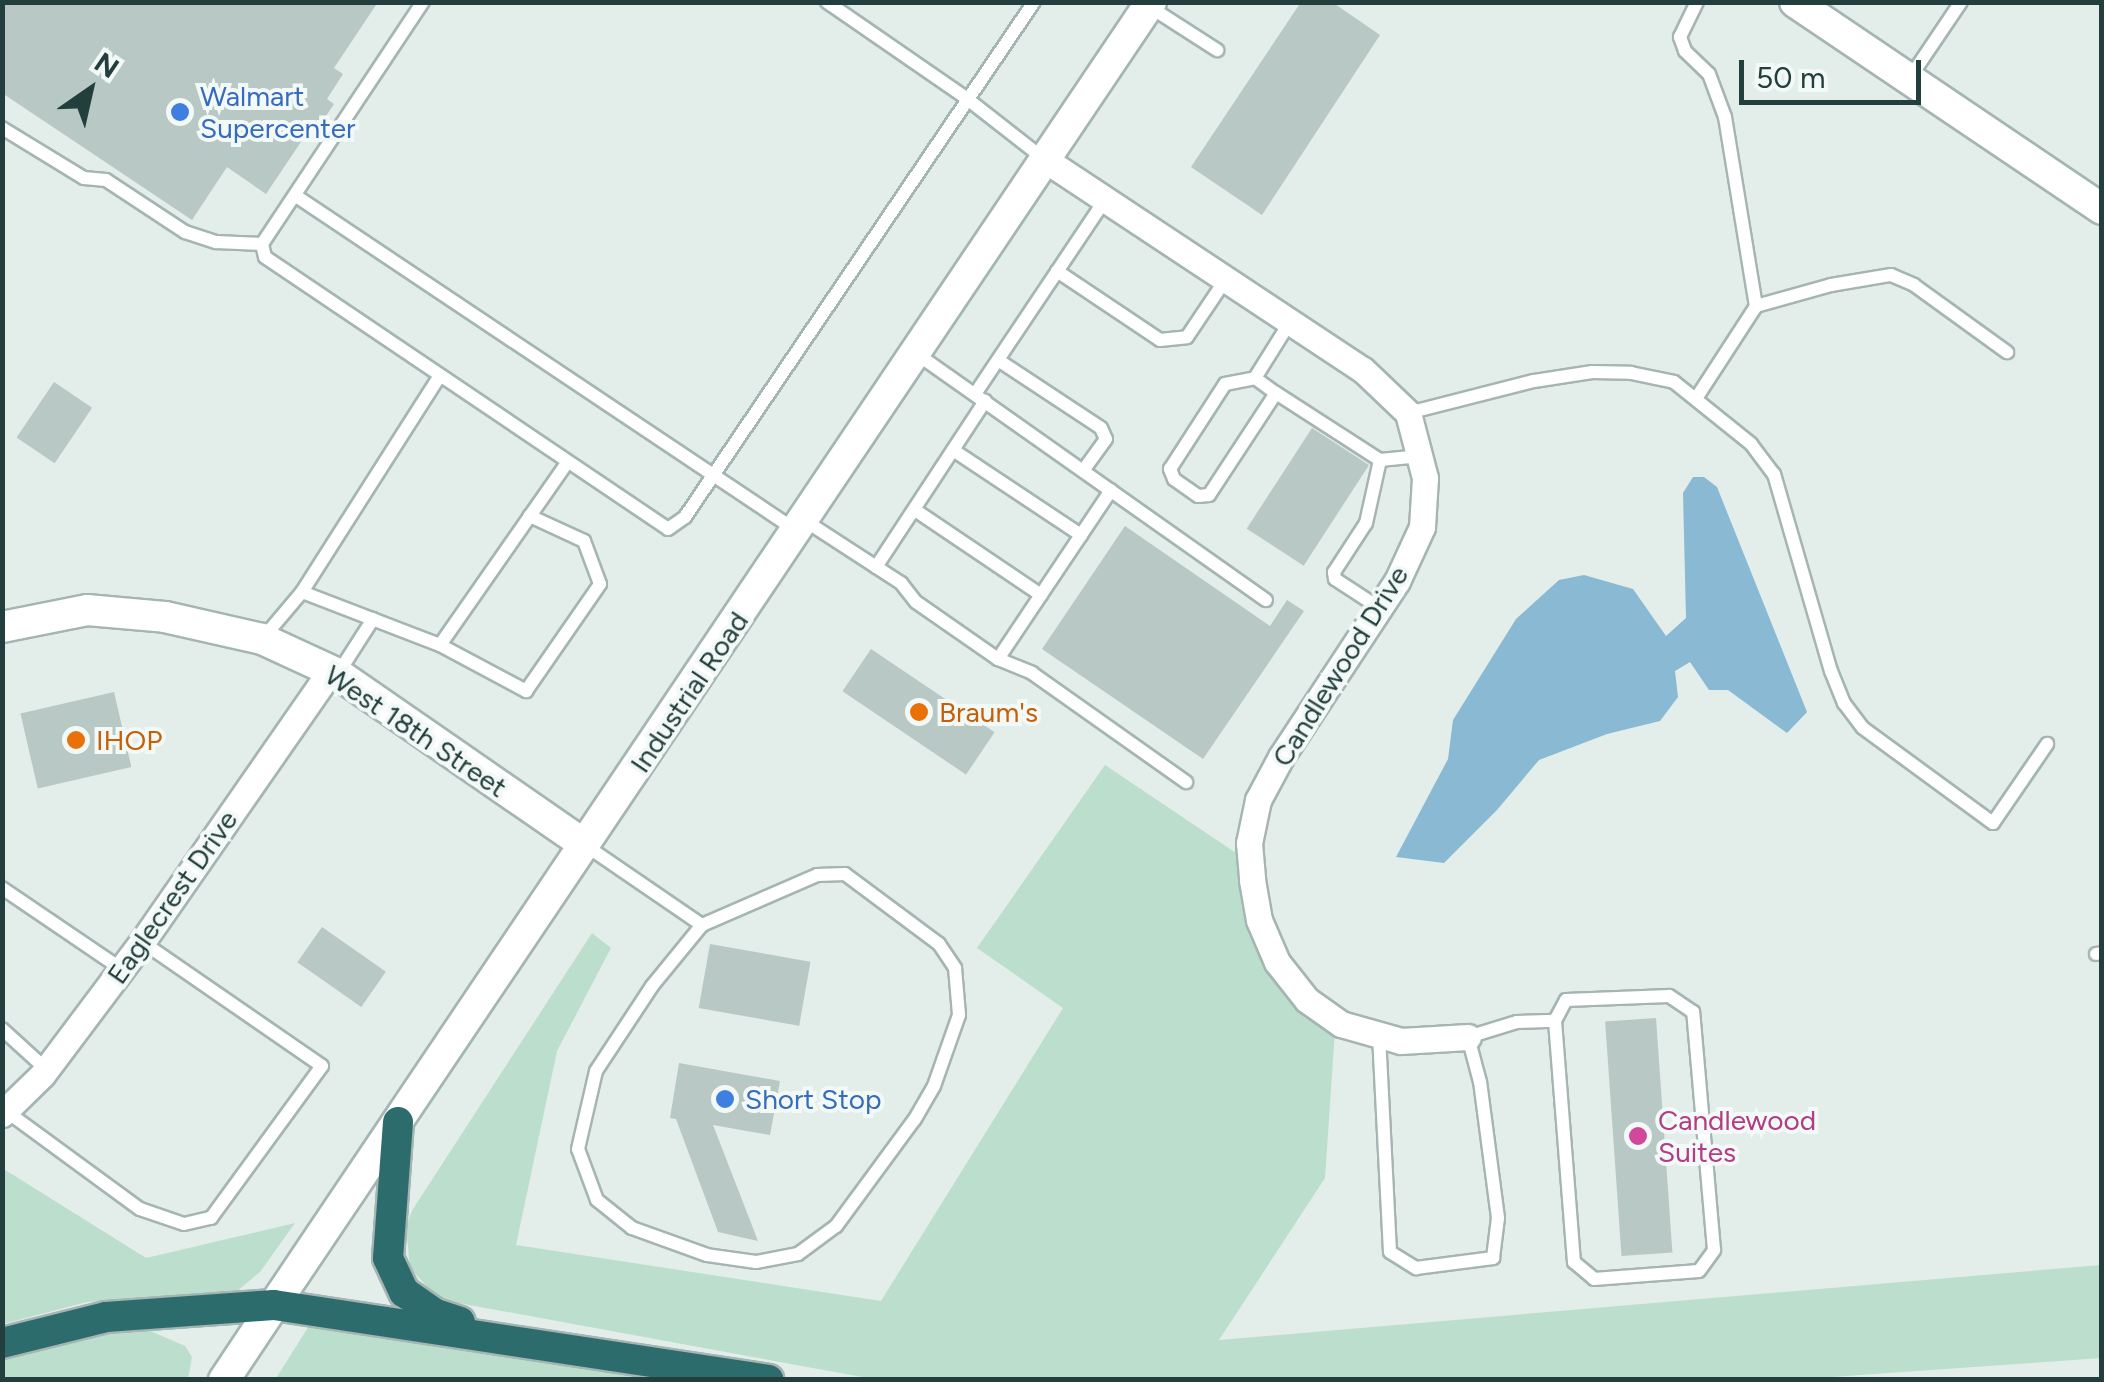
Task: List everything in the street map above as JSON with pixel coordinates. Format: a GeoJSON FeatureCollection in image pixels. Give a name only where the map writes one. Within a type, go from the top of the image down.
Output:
{"type":"FeatureCollection","features":[{"type":"Feature","properties":{"kind":"highway"},"geometry":{"type":"LineString","coordinates":[[398,1122],[388,1258],[404,1292],[436,1314],[511,1338]]}},
{"type":"Feature","properties":{"kind":"highway"},"geometry":{"type":"LineString","coordinates":[[2,1343],[106,1318],[274,1305],[768,1380]]}},
{"type":"Feature","properties":{"kind":"street"},"geometry":{"type":"LineString","coordinates":[[1795,2],[2102,209]]}},
{"type":"Feature","properties":{"kind":"street","name":"Industrial Road"},"geometry":{"type":"LineString","coordinates":[[224,1380],[1149,4]]}},
{"type":"Feature","properties":{"kind":"street","name":"Candlewood Drive"},"geometry":{"type":"LineString","coordinates":[[1044,159],[1363,370],[1408,414],[1421,456],[1422,527],[1380,609],[1281,757],[1258,800],[1249,844],[1260,920],[1277,962],[1307,1000],[1341,1024],[1402,1041],[1468,1037]]}},
{"type":"Feature","properties":{"kind":"street","name":"West 18th Street"},"geometry":{"type":"LineString","coordinates":[[2,627],[88,610],[165,617],[262,639],[334,673],[585,846]]}},
{"type":"Feature","properties":{"kind":"street","name":"Eaglecrest Drive"},"geometry":{"type":"LineString","coordinates":[[4,1113],[46,1069],[142,942],[334,673]]}},
{"type":"Feature","properties":{"kind":"lane"},"geometry":{"type":"LineString","coordinates":[[423,2],[262,244],[265,256],[668,529],[685,517],[1034,2]]}},
{"type":"Feature","properties":{"kind":"lane"},"geometry":{"type":"LineString","coordinates":[[828,2],[966,98],[1044,159]]}},
{"type":"Feature","properties":{"kind":"lane"},"geometry":{"type":"LineString","coordinates":[[1696,2],[1680,37],[1685,51],[1709,74],[1725,117],[1756,306]]}},
{"type":"Feature","properties":{"kind":"lane"},"geometry":{"type":"LineString","coordinates":[[1908,80],[1960,2]]}},
{"type":"Feature","properties":{"kind":"lane"},"geometry":{"type":"LineString","coordinates":[[1149,4],[1217,50]]}},
{"type":"Feature","properties":{"kind":"lane"},"geometry":{"type":"LineString","coordinates":[[2,128],[84,178],[106,180],[185,232],[216,242],[262,244]]}},
{"type":"Feature","properties":{"kind":"lane"},"geometry":{"type":"LineString","coordinates":[[296,196],[714,474],[876,567],[900,584],[916,602],[998,659],[1032,673],[1186,782]]}},
{"type":"Feature","properties":{"kind":"lane"},"geometry":{"type":"LineString","coordinates":[[876,567],[953,450],[998,360],[1105,200]]}},
{"type":"Feature","properties":{"kind":"lane"},"geometry":{"type":"LineString","coordinates":[[1058,271],[1160,340],[1187,336],[1226,279]]}},
{"type":"Feature","properties":{"kind":"lane"},"geometry":{"type":"LineString","coordinates":[[1697,397],[1756,306],[1831,285],[1891,275],[1914,284],[2006,352]]}},
{"type":"Feature","properties":{"kind":"lane"},"geometry":{"type":"LineString","coordinates":[[1276,393],[1209,494],[1198,496],[1174,479],[1170,469],[1226,384],[1254,378],[1290,322]]}},
{"type":"Feature","properties":{"kind":"lane"},"geometry":{"type":"LineString","coordinates":[[915,352],[1266,600]]}},
{"type":"Feature","properties":{"kind":"lane"},"geometry":{"type":"LineString","coordinates":[[998,360],[1101,428],[1106,439],[1084,470]]}},
{"type":"Feature","properties":{"kind":"lane"},"geometry":{"type":"LineString","coordinates":[[1408,414],[1534,381],[1592,372],[1631,373],[1674,382],[1752,444],[1774,474],[1831,671],[1844,703],[1863,728],[1993,823],[2047,744]]}},
{"type":"Feature","properties":{"kind":"lane"},"geometry":{"type":"LineString","coordinates":[[262,639],[302,592],[439,377]]}},
{"type":"Feature","properties":{"kind":"lane"},"geometry":{"type":"LineString","coordinates":[[1254,378],[1380,460],[1421,456]]}},
{"type":"Feature","properties":{"kind":"lane"},"geometry":{"type":"LineString","coordinates":[[953,450],[1081,536]]}},
{"type":"Feature","properties":{"kind":"lane"},"geometry":{"type":"LineString","coordinates":[[1380,460],[1366,522],[1334,572],[1335,579],[1380,609]]}},
{"type":"Feature","properties":{"kind":"lane"},"geometry":{"type":"LineString","coordinates":[[440,644],[567,463]]}},
{"type":"Feature","properties":{"kind":"lane"},"geometry":{"type":"LineString","coordinates":[[998,659],[1112,490]]}},
{"type":"Feature","properties":{"kind":"lane"},"geometry":{"type":"LineString","coordinates":[[915,510],[1041,594]]}},
{"type":"Feature","properties":{"kind":"lane"},"geometry":{"type":"LineString","coordinates":[[302,592],[440,644],[526,690],[600,584],[584,540],[530,516]]}},
{"type":"Feature","properties":{"kind":"lane"},"geometry":{"type":"LineString","coordinates":[[334,673],[372,619]]}},
{"type":"Feature","properties":{"kind":"lane"},"geometry":{"type":"LineString","coordinates":[[585,846],[702,924]]}},
{"type":"Feature","properties":{"kind":"lane"},"geometry":{"type":"LineString","coordinates":[[817,874],[845,874],[939,944],[955,968],[959,1015],[934,1086],[836,1226],[798,1254],[756,1262],[707,1254],[632,1228],[597,1200],[578,1149],[596,1071],[652,986],[702,924],[817,874]]}},
{"type":"Feature","properties":{"kind":"lane"},"geometry":{"type":"LineString","coordinates":[[2,888],[121,969]]}},
{"type":"Feature","properties":{"kind":"lane"},"geometry":{"type":"LineString","coordinates":[[4,1113],[140,1209],[184,1224],[211,1218],[322,1066],[142,942]]}},
{"type":"Feature","properties":{"kind":"lane"},"geometry":{"type":"LineString","coordinates":[[1669,996],[1693,1012],[1714,1250],[1699,1271],[1594,1279],[1574,1262],[1555,1021],[1566,1000],[1669,996]]}},
{"type":"Feature","properties":{"kind":"lane"},"geometry":{"type":"LineString","coordinates":[[1378,1035],[1390,1252],[1416,1268],[1493,1258],[1498,1218],[1480,1082],[1468,1037],[1516,1022],[1555,1021]]}},
{"type":"Feature","properties":{"kind":"lane"},"geometry":{"type":"LineString","coordinates":[[2,1029],[46,1069]]}},
{"type":"Feature","properties":{"kind":"green space"},"geometry":{"type":"Polygon","coordinates":[[[1105,765],[1236,853],[1247,930],[1262,962],[1284,990],[1335,1030],[1325,1178],[1219,1340],[2101,1265],[2101,1358],[1790,1380],[873,1379],[453,1302],[434,1294],[410,1268],[406,1225],[413,1209],[592,933],[611,948],[557,1051],[516,1245],[881,1301],[1063,1008],[977,948],[1105,765]]]}},
{"type":"Feature","properties":{"kind":"green space"},"geometry":{"type":"Polygon","coordinates":[[[2,1168],[146,1258],[295,1223],[260,1272],[236,1292],[87,1302],[3,1324],[2,1168]]]}},
{"type":"Feature","properties":{"kind":"green space"},"geometry":{"type":"Polygon","coordinates":[[[312,1321],[684,1380],[275,1380],[312,1321]]]}},
{"type":"Feature","properties":{"kind":"green space"},"geometry":{"type":"Polygon","coordinates":[[[123,1329],[148,1330],[185,1346],[192,1357],[188,1379],[3,1380],[3,1357],[123,1329]]]}},
{"type":"Feature","properties":{"kind":"water"},"geometry":{"type":"Polygon","coordinates":[[[1693,477],[1704,477],[1717,487],[1807,712],[1787,733],[1728,690],[1709,690],[1690,662],[1675,671],[1678,697],[1660,721],[1607,734],[1539,760],[1497,810],[1444,863],[1396,857],[1448,759],[1453,720],[1516,619],[1559,580],[1584,575],[1633,589],[1666,636],[1686,618],[1683,493],[1693,477]]]}},
{"type":"Feature","properties":{"kind":"building","name":"Walmart Supercenter"},"geometry":{"type":"Polygon","coordinates":[[[2,2],[378,2],[334,68],[343,74],[327,99],[334,104],[310,140],[305,136],[266,194],[227,167],[192,220],[2,93],[2,2]]]}},
{"type":"Feature","properties":{"kind":"building"},"geometry":{"type":"Polygon","coordinates":[[[1301,2],[1332,2],[1380,35],[1262,215],[1191,167],[1301,2]]]}},
{"type":"Feature","properties":{"kind":"building"},"geometry":{"type":"Polygon","coordinates":[[[54,382],[92,408],[55,463],[17,438],[54,382]]]}},
{"type":"Feature","properties":{"kind":"building"},"geometry":{"type":"Polygon","coordinates":[[[1312,428],[1369,465],[1304,566],[1247,529],[1312,428]]]}},
{"type":"Feature","properties":{"kind":"building"},"geometry":{"type":"Polygon","coordinates":[[[1125,526],[1270,626],[1287,600],[1304,611],[1203,759],[1042,649],[1125,526]]]}},
{"type":"Feature","properties":{"kind":"building","name":"Braum's"},"geometry":{"type":"Polygon","coordinates":[[[871,649],[995,732],[966,775],[842,691],[871,649]]]}},
{"type":"Feature","properties":{"kind":"building","name":"IHOP"},"geometry":{"type":"Polygon","coordinates":[[[114,692],[131,767],[38,789],[20,714],[114,692]]]}},
{"type":"Feature","properties":{"kind":"building"},"geometry":{"type":"Polygon","coordinates":[[[322,927],[386,972],[361,1007],[297,962],[322,927]]]}},
{"type":"Feature","properties":{"kind":"building"},"geometry":{"type":"Polygon","coordinates":[[[710,944],[810,962],[799,1026],[699,1008],[710,944]]]}},
{"type":"Feature","properties":{"kind":"building","name":"Candlewood Suites"},"geometry":{"type":"Polygon","coordinates":[[[1656,1018],[1672,1252],[1622,1256],[1605,1022],[1656,1018]]]}},
{"type":"Feature","properties":{"kind":"building"},"geometry":{"type":"Polygon","coordinates":[[[679,1063],[780,1081],[770,1135],[713,1125],[758,1241],[718,1232],[676,1119],[670,1118],[679,1063]]]}},
{"type":"Feature","properties":{"kind":"place","name":"Walmart Supercenter"},"geometry":{"type":"Point","coordinates":[180,112]}},
{"type":"Feature","properties":{"kind":"place","name":"Braum's"},"geometry":{"type":"Point","coordinates":[919,712]}},
{"type":"Feature","properties":{"kind":"place","name":"IHOP"},"geometry":{"type":"Point","coordinates":[76,740]}},
{"type":"Feature","properties":{"kind":"place","name":"Short Stop"},"geometry":{"type":"Point","coordinates":[725,1099]}},
{"type":"Feature","properties":{"kind":"place","name":"Candlewood Suites"},"geometry":{"type":"Point","coordinates":[1638,1136]}}]}
